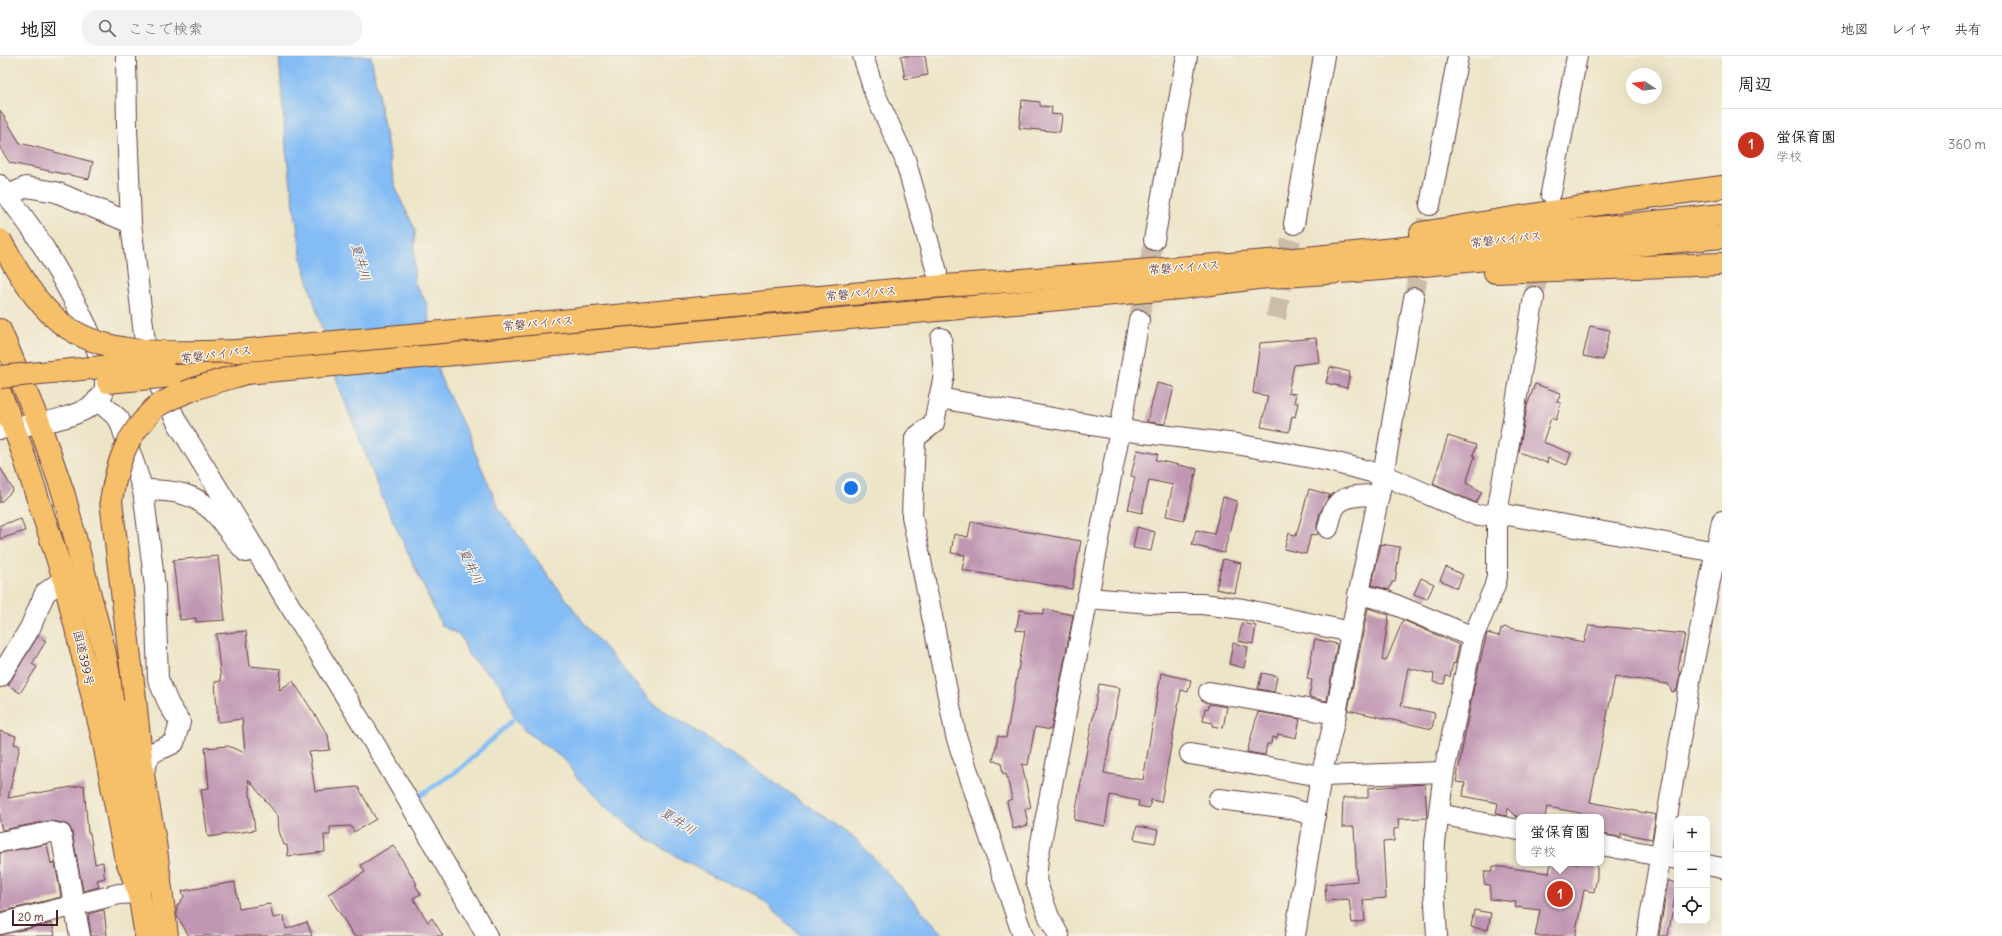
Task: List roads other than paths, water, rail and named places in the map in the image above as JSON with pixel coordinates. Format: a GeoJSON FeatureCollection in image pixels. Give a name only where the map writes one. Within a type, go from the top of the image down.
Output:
{"type":"FeatureCollection","features":[{"type":"Feature","properties":{"kind":"highway"},"geometry":{"type":"LineString","coordinates":[[1266,261],[1379,240],[1625,200],[1722,188]]}},
{"type":"Feature","properties":{"kind":"highway","name":"常磐バイパス"},"geometry":{"type":"LineString","coordinates":[[0,377],[118,366],[238,352],[906,289],[1266,261],[1503,239],[1722,216]]}},
{"type":"Feature","properties":{"kind":"highway","name":"常磐バイパス"},"geometry":{"type":"LineString","coordinates":[[0,392],[172,376],[246,372],[910,311],[1146,291],[1257,278],[1381,269],[1722,237]]}},
{"type":"Feature","properties":{"kind":"highway"},"geometry":{"type":"LineString","coordinates":[[0,240],[28,286],[60,322],[77,334],[99,342],[127,348],[166,352],[238,352]]}},
{"type":"Feature","properties":{"kind":"highway"},"geometry":{"type":"LineString","coordinates":[[1146,291],[1201,295],[1520,271],[1722,264]]}},
{"type":"Feature","properties":{"kind":"highway","name":"国道399号"},"geometry":{"type":"LineString","coordinates":[[0,330],[39,423],[64,495],[104,649],[142,849],[139,893]]}},
{"type":"Feature","properties":{"kind":"highway"},"geometry":{"type":"LineString","coordinates":[[167,936],[155,842],[143,775],[140,733],[111,501],[116,473],[122,454],[134,431],[155,407],[182,393],[246,372]]}},
{"type":"Feature","properties":{"kind":"highway","name":"国道399号"},"geometry":{"type":"LineString","coordinates":[[0,392],[6,428],[42,507],[64,579],[104,743],[126,855],[139,893],[146,936]]}},
{"type":"Feature","properties":{"kind":"street"},"geometry":{"type":"LineString","coordinates":[[126,56],[126,127],[131,223],[150,366],[178,422],[387,764],[481,932]]}},
{"type":"Feature","properties":{"kind":"street"},"geometry":{"type":"LineString","coordinates":[[863,56],[875,94],[905,159],[937,272]]}},
{"type":"Feature","properties":{"kind":"street"},"geometry":{"type":"LineString","coordinates":[[1154,240],[1187,56]]}},
{"type":"Feature","properties":{"kind":"street"},"geometry":{"type":"LineString","coordinates":[[1294,224],[1324,56]]}},
{"type":"Feature","properties":{"kind":"street"},"geometry":{"type":"LineString","coordinates":[[1430,205],[1458,56]]}},
{"type":"Feature","properties":{"kind":"street"},"geometry":{"type":"LineString","coordinates":[[1551,192],[1577,56]]}},
{"type":"Feature","properties":{"kind":"street"},"geometry":{"type":"LineString","coordinates":[[6,428],[56,420],[91,407],[104,393],[104,374],[84,319],[34,232],[4,190],[26,187],[56,192],[131,223]]}},
{"type":"Feature","properties":{"kind":"street"},"geometry":{"type":"LineString","coordinates":[[1437,936],[1434,887],[1436,843],[1444,772],[1474,637],[1497,577],[1497,513],[1534,297]]}},
{"type":"Feature","properties":{"kind":"street"},"geometry":{"type":"LineString","coordinates":[[1294,936],[1322,776],[1336,714],[1358,594],[1383,475],[1414,298]]}},
{"type":"Feature","properties":{"kind":"street"},"geometry":{"type":"LineString","coordinates":[[1059,936],[1049,917],[1036,881],[1037,866],[1120,430],[1139,320]]}},
{"type":"Feature","properties":{"kind":"street"},"geometry":{"type":"LineString","coordinates":[[941,338],[944,375],[934,423],[915,438],[912,516],[956,736],[1023,936]]}},
{"type":"Feature","properties":{"kind":"street"},"geometry":{"type":"LineString","coordinates":[[939,398],[1120,430],[1236,444],[1329,461],[1383,475],[1478,516],[1497,513],[1719,552]]}},
{"type":"Feature","properties":{"kind":"street"},"geometry":{"type":"LineString","coordinates":[[97,400],[119,419],[144,490],[155,587],[158,679],[169,705],[180,722],[174,743],[164,749],[156,750],[148,757],[143,775]]}},
{"type":"Feature","properties":{"kind":"street"},"geometry":{"type":"LineString","coordinates":[[144,490],[170,490],[197,499],[218,517],[237,543],[273,578]]}},
{"type":"Feature","properties":{"kind":"street"},"geometry":{"type":"LineString","coordinates":[[1328,528],[1335,508],[1339,503],[1348,498],[1366,495],[1379,495]]}},
{"type":"Feature","properties":{"kind":"street"},"geometry":{"type":"LineString","coordinates":[[1647,936],[1669,858],[1691,675],[1719,552],[1722,522]]}},
{"type":"Feature","properties":{"kind":"street"},"geometry":{"type":"LineString","coordinates":[[0,676],[30,628],[45,593],[64,579]]}},
{"type":"Feature","properties":{"kind":"street"},"geometry":{"type":"LineString","coordinates":[[1358,594],[1384,600],[1474,637]]}},
{"type":"Feature","properties":{"kind":"street"},"geometry":{"type":"LineString","coordinates":[[1087,598],[1165,604],[1202,604],[1236,608],[1351,632]]}},
{"type":"Feature","properties":{"kind":"street"},"geometry":{"type":"LineString","coordinates":[[1209,692],[1336,714]]}},
{"type":"Feature","properties":{"kind":"street"},"geometry":{"type":"LineString","coordinates":[[140,733],[156,750]]}},
{"type":"Feature","properties":{"kind":"street"},"geometry":{"type":"LineString","coordinates":[[1190,754],[1322,776],[1444,772]]}},
{"type":"Feature","properties":{"kind":"street"},"geometry":{"type":"LineString","coordinates":[[1220,799],[1289,808],[1315,816]]}},
{"type":"Feature","properties":{"kind":"street"},"geometry":{"type":"LineString","coordinates":[[1439,814],[1516,829]]}},
{"type":"Feature","properties":{"kind":"street"},"geometry":{"type":"LineString","coordinates":[[0,842],[51,832],[61,834],[80,936]]}},
{"type":"Feature","properties":{"kind":"street"},"geometry":{"type":"LineString","coordinates":[[1604,846],[1669,858]]}},
{"type":"Feature","properties":{"kind":"street"},"geometry":{"type":"LineString","coordinates":[[1710,866],[1722,868]]}},
{"type":"Feature","properties":{"kind":"street"},"geometry":{"type":"LineString","coordinates":[[0,924],[74,907],[119,894],[139,893]]}},
{"type":"Feature","properties":{"kind":"street"},"geometry":{"type":"LineString","coordinates":[[1014,910],[1036,936]]}},
{"type":"Feature","properties":{"kind":"water","name":"夏井川"},"geometry":{"type":"Polygon","coordinates":[[[279,56],[371,56],[394,182],[400,199],[415,229],[414,282],[426,302],[440,377],[466,431],[499,509],[587,627],[651,702],[749,765],[857,840],[945,936],[801,936],[757,895],[711,876],[655,844],[632,828],[602,803],[576,777],[566,761],[527,732],[515,718],[501,685],[468,655],[463,640],[457,633],[442,626],[383,499],[338,384],[302,260],[286,150],[279,56]]]}},
{"type":"Feature","properties":{"kind":"waterway"},"geometry":{"type":"LineString","coordinates":[[419,796],[460,769],[518,715]]}},
{"type":"Feature","properties":{"kind":"tunnel"},"geometry":{"type":"LineString","coordinates":[[1414,298],[1430,205]]}},
{"type":"Feature","properties":{"kind":"tunnel"},"geometry":{"type":"LineString","coordinates":[[1276,318],[1294,224]]}},
{"type":"Feature","properties":{"kind":"tunnel"},"geometry":{"type":"LineString","coordinates":[[1139,320],[1154,240]]}},
{"type":"Feature","properties":{"kind":"tunnel"},"geometry":{"type":"LineString","coordinates":[[1534,297],[1541,255]]}},
{"type":"Feature","properties":{"kind":"tunnel"},"geometry":{"type":"LineString","coordinates":[[937,272],[941,338]]}},
{"type":"Feature","properties":{"kind":"place","name":"蛍保育園"},"geometry":{"type":"Point","coordinates":[1560,894]}}]}
